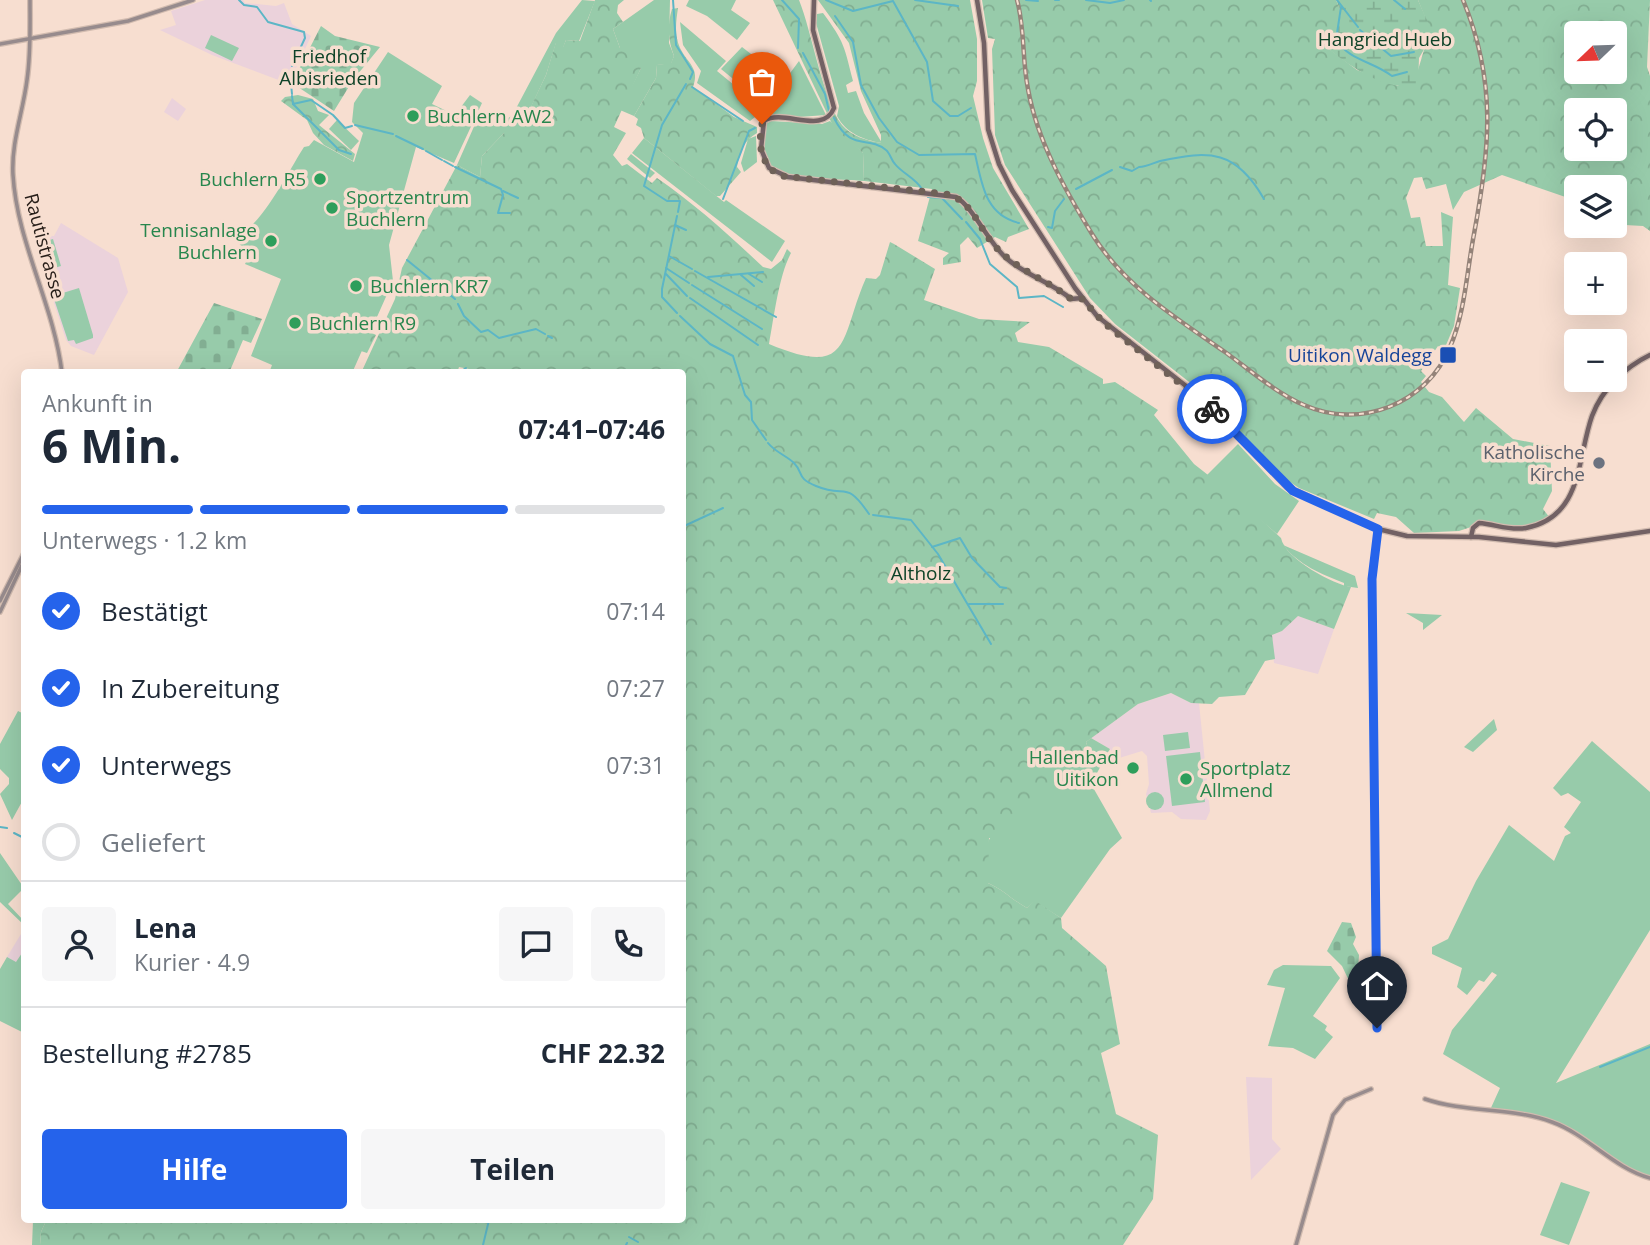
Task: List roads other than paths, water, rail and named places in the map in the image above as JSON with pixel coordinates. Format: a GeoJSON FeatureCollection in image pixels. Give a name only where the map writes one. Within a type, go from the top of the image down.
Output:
{"type":"FeatureCollection","features":[{"type":"Feature","properties":{"kind":"main road"},"geometry":{"type":"LineString","coordinates":[[814,0],[813,30],[834,108],[831,115],[821,120],[765,119],[761,130],[761,149],[767,166],[788,177],[956,197],[965,203],[982,231],[1011,262],[1055,286],[1071,299],[1082,299]]}},
{"type":"Feature","properties":{"kind":"main road"},"geometry":{"type":"LineString","coordinates":[[977,0],[984,43],[986,115],[995,153],[1012,190],[1082,299],[1104,323],[1200,397],[1287,487],[1378,529],[1407,537],[1471,537],[1556,545],[1650,531]]}},
{"type":"Feature","properties":{"kind":"main road"},"geometry":{"type":"LineString","coordinates":[[1471,537],[1477,523],[1508,529],[1526,528],[1546,521],[1559,511],[1579,477],[1591,421],[1600,400],[1622,373],[1650,355]]}},
{"type":"Feature","properties":{"kind":"street","name":"Rautistrasse"},"geometry":{"type":"LineString","coordinates":[[30,0],[31,39],[27,83],[15,138],[13,176],[18,209],[56,337],[61,369]]}},
{"type":"Feature","properties":{"kind":"street"},"geometry":{"type":"LineString","coordinates":[[0,44],[128,21],[192,0]]}},
{"type":"Feature","properties":{"kind":"street"},"geometry":{"type":"LineString","coordinates":[[1377,1028],[1372,579],[1378,529]]}},
{"type":"Feature","properties":{"kind":"street"},"geometry":{"type":"LineString","coordinates":[[0,601],[21,559]]}},
{"type":"Feature","properties":{"kind":"street"},"geometry":{"type":"LineString","coordinates":[[0,612],[21,567]]}},
{"type":"Feature","properties":{"kind":"street"},"geometry":{"type":"LineString","coordinates":[[1296,1245],[1333,1115],[1345,1100],[1371,1089]]}},
{"type":"Feature","properties":{"kind":"street"},"geometry":{"type":"LineString","coordinates":[[1425,1098],[1455,1107],[1550,1121],[1573,1132],[1628,1169],[1650,1178]]}},
{"type":"Feature","properties":{"kind":"waterway"},"geometry":{"type":"LineString","coordinates":[[239,0],[244,5],[257,7],[268,22],[304,32],[305,38],[292,66]]}},
{"type":"Feature","properties":{"kind":"waterway"},"geometry":{"type":"LineString","coordinates":[[673,0],[676,45],[693,72],[690,79]]}},
{"type":"Feature","properties":{"kind":"waterway"},"geometry":{"type":"LineString","coordinates":[[782,0],[799,19],[798,48]]}},
{"type":"Feature","properties":{"kind":"waterway"},"geometry":{"type":"LineString","coordinates":[[826,0],[853,11],[893,1],[927,62],[933,101],[950,116],[958,116],[971,108]]}},
{"type":"Feature","properties":{"kind":"waterway"},"geometry":{"type":"LineString","coordinates":[[915,0],[958,6]]}},
{"type":"Feature","properties":{"kind":"waterway"},"geometry":{"type":"LineString","coordinates":[[1026,0],[1038,1]]}},
{"type":"Feature","properties":{"kind":"waterway"},"geometry":{"type":"LineString","coordinates":[[1086,0],[1110,3],[1124,0]]}},
{"type":"Feature","properties":{"kind":"waterway"},"geometry":{"type":"LineString","coordinates":[[1337,0],[1358,27]]}},
{"type":"Feature","properties":{"kind":"waterway"},"geometry":{"type":"LineString","coordinates":[[1394,0],[1405,9]]}},
{"type":"Feature","properties":{"kind":"waterway"},"geometry":{"type":"LineString","coordinates":[[1341,7],[1336,40],[1341,47],[1392,76],[1407,72]]}},
{"type":"Feature","properties":{"kind":"waterway"},"geometry":{"type":"LineString","coordinates":[[835,16],[853,42],[861,85],[879,118],[897,142],[919,155],[975,154],[983,187],[992,206],[1008,219],[1019,223]]}},
{"type":"Feature","properties":{"kind":"waterway"},"geometry":{"type":"LineString","coordinates":[[1360,30],[1391,56],[1414,52]]}},
{"type":"Feature","properties":{"kind":"waterway"},"geometry":{"type":"LineString","coordinates":[[803,53],[825,94],[829,111]]}},
{"type":"Feature","properties":{"kind":"waterway"},"geometry":{"type":"LineString","coordinates":[[290,80],[293,74]]}},
{"type":"Feature","properties":{"kind":"waterway"},"geometry":{"type":"LineString","coordinates":[[291,84],[292,94]]}},
{"type":"Feature","properties":{"kind":"waterway"},"geometry":{"type":"LineString","coordinates":[[678,212],[680,201],[667,201],[644,186],[662,125],[686,84]]}},
{"type":"Feature","properties":{"kind":"waterway"},"geometry":{"type":"LineString","coordinates":[[692,87],[743,121]]}},
{"type":"Feature","properties":{"kind":"waterway"},"geometry":{"type":"LineString","coordinates":[[292,96],[293,104],[311,100],[333,115],[345,128],[352,126]]}},
{"type":"Feature","properties":{"kind":"waterway"},"geometry":{"type":"LineString","coordinates":[[293,104],[339,150],[351,154]]}},
{"type":"Feature","properties":{"kind":"waterway"},"geometry":{"type":"LineString","coordinates":[[834,118],[840,129],[853,139],[872,143],[886,150],[898,167],[922,189]]}},
{"type":"Feature","properties":{"kind":"waterway"},"geometry":{"type":"LineString","coordinates":[[355,125],[393,134]]}},
{"type":"Feature","properties":{"kind":"waterway"},"geometry":{"type":"LineString","coordinates":[[723,199],[749,131],[755,128]]}},
{"type":"Feature","properties":{"kind":"waterway"},"geometry":{"type":"LineString","coordinates":[[396,136],[423,149]]}},
{"type":"Feature","properties":{"kind":"waterway"},"geometry":{"type":"LineString","coordinates":[[426,151],[442,160]]}},
{"type":"Feature","properties":{"kind":"waterway"},"geometry":{"type":"LineString","coordinates":[[1120,167],[1132,171],[1178,157],[1220,157],[1243,171],[1264,199]]}},
{"type":"Feature","properties":{"kind":"waterway"},"geometry":{"type":"LineString","coordinates":[[444,161],[453,166]]}},
{"type":"Feature","properties":{"kind":"waterway"},"geometry":{"type":"LineString","coordinates":[[455,167],[501,189],[503,195],[498,213],[510,213]]}},
{"type":"Feature","properties":{"kind":"waterway"},"geometry":{"type":"LineString","coordinates":[[1076,189],[1112,170]]}},
{"type":"Feature","properties":{"kind":"waterway"},"geometry":{"type":"LineString","coordinates":[[503,191],[518,198]]}},
{"type":"Feature","properties":{"kind":"waterway"},"geometry":{"type":"LineString","coordinates":[[928,197],[942,198],[962,219]]}},
{"type":"Feature","properties":{"kind":"waterway"},"geometry":{"type":"LineString","coordinates":[[1048,227],[1052,228],[1055,211],[1064,199]]}},
{"type":"Feature","properties":{"kind":"waterway"},"geometry":{"type":"LineString","coordinates":[[677,216],[662,297],[677,313]]}},
{"type":"Feature","properties":{"kind":"waterway"},"geometry":{"type":"LineString","coordinates":[[966,222],[980,239],[990,264],[1017,287],[1019,298],[1044,296],[1063,307]]}},
{"type":"Feature","properties":{"kind":"waterway"},"geometry":{"type":"LineString","coordinates":[[675,225],[686,230]]}},
{"type":"Feature","properties":{"kind":"waterway"},"geometry":{"type":"LineString","coordinates":[[669,256],[692,269]]}},
{"type":"Feature","properties":{"kind":"waterway"},"geometry":{"type":"LineString","coordinates":[[407,260],[455,299]]}},
{"type":"Feature","properties":{"kind":"waterway"},"geometry":{"type":"LineString","coordinates":[[666,268],[689,283]]}},
{"type":"Feature","properties":{"kind":"waterway"},"geometry":{"type":"LineString","coordinates":[[695,271],[776,317]]}},
{"type":"Feature","properties":{"kind":"waterway"},"geometry":{"type":"LineString","coordinates":[[708,277],[763,272]]}},
{"type":"Feature","properties":{"kind":"waterway"},"geometry":{"type":"LineString","coordinates":[[666,274],[687,296]]}},
{"type":"Feature","properties":{"kind":"waterway"},"geometry":{"type":"LineString","coordinates":[[749,274],[762,282]]}},
{"type":"Feature","properties":{"kind":"waterway"},"geometry":{"type":"LineString","coordinates":[[741,275],[754,286]]}},
{"type":"Feature","properties":{"kind":"waterway"},"geometry":{"type":"LineString","coordinates":[[692,285],[762,329]]}},
{"type":"Feature","properties":{"kind":"waterway"},"geometry":{"type":"LineString","coordinates":[[690,298],[758,345]]}},
{"type":"Feature","properties":{"kind":"waterway"},"geometry":{"type":"LineString","coordinates":[[458,304],[464,316],[481,332],[488,330],[499,338],[536,329],[545,334]]}},
{"type":"Feature","properties":{"kind":"waterway"},"geometry":{"type":"LineString","coordinates":[[680,316],[710,344],[733,356],[745,395],[751,402],[752,420],[766,440]]}},
{"type":"Feature","properties":{"kind":"waterway"},"geometry":{"type":"LineString","coordinates":[[548,336],[552,338]]}},
{"type":"Feature","properties":{"kind":"waterway"},"geometry":{"type":"LineString","coordinates":[[768,443],[794,463],[803,478],[826,490],[850,493],[869,514]]}},
{"type":"Feature","properties":{"kind":"waterway"},"geometry":{"type":"LineString","coordinates":[[686,525],[723,508]]}},
{"type":"Feature","properties":{"kind":"waterway"},"geometry":{"type":"LineString","coordinates":[[873,515],[911,520],[938,554],[991,644]]}},
{"type":"Feature","properties":{"kind":"waterway"},"geometry":{"type":"LineString","coordinates":[[932,547],[960,538],[972,558],[1000,587],[1006,588]]}},
{"type":"Feature","properties":{"kind":"waterway"},"geometry":{"type":"LineString","coordinates":[[969,604],[1003,604]]}},
{"type":"Feature","properties":{"kind":"waterway"},"geometry":{"type":"LineString","coordinates":[[0,827],[7,828]]}},
{"type":"Feature","properties":{"kind":"waterway"},"geometry":{"type":"LineString","coordinates":[[14,833],[21,836]]}},
{"type":"Feature","properties":{"kind":"waterway"},"geometry":{"type":"LineString","coordinates":[[1600,1067],[1650,1047]]}},
{"type":"Feature","properties":{"kind":"waterway"},"geometry":{"type":"LineString","coordinates":[[483,1245],[488,1223]]}},
{"type":"Feature","properties":{"kind":"waterway"},"geometry":{"type":"LineString","coordinates":[[629,1237],[638,1242]]}},
{"type":"Feature","properties":{"kind":"railway"},"geometry":{"type":"LineString","coordinates":[[1017,0],[1026,78],[1038,127],[1062,182],[1105,253],[1119,270],[1152,300],[1273,388],[1304,405],[1325,412],[1347,414],[1369,413],[1389,407],[1425,384],[1450,347],[1459,320],[1487,144],[1486,88],[1474,30],[1463,0]]}},
{"type":"Feature","properties":{"kind":"place","name":"Buchlern AW2"},"geometry":{"type":"Point","coordinates":[413,116]}},
{"type":"Feature","properties":{"kind":"place","name":"Buchlern R5"},"geometry":{"type":"Point","coordinates":[320,179]}},
{"type":"Feature","properties":{"kind":"place","name":"Sportzentrum Buchlern"},"geometry":{"type":"Point","coordinates":[332,208]}},
{"type":"Feature","properties":{"kind":"place","name":"Tennisanlage Buchlern"},"geometry":{"type":"Point","coordinates":[271,241]}},
{"type":"Feature","properties":{"kind":"place","name":"Buchlern KR7"},"geometry":{"type":"Point","coordinates":[356,286]}},
{"type":"Feature","properties":{"kind":"place","name":"Buchlern R9"},"geometry":{"type":"Point","coordinates":[295,323]}},
{"type":"Feature","properties":{"kind":"place","name":"Uitikon Waldegg"},"geometry":{"type":"Point","coordinates":[1448,355]}},
{"type":"Feature","properties":{"kind":"place","name":"Katholische Kirche"},"geometry":{"type":"Point","coordinates":[1599,463]}},
{"type":"Feature","properties":{"kind":"place","name":"Hallenbad Uitikon"},"geometry":{"type":"Point","coordinates":[1133,768]}},
{"type":"Feature","properties":{"kind":"place","name":"Sportplatz Allmend"},"geometry":{"type":"Point","coordinates":[1186,779]}},
{"type":"Feature","properties":{"kind":"park label","name":"Hangried Hueb"},"geometry":{"type":"Point","coordinates":[1385,39]}},
{"type":"Feature","properties":{"kind":"park label","name":"Friedhof Albisrieden"},"geometry":{"type":"Point","coordinates":[329,67]}},
{"type":"Feature","properties":{"kind":"park label","name":"Altholz"},"geometry":{"type":"Point","coordinates":[921,573]}}]}
